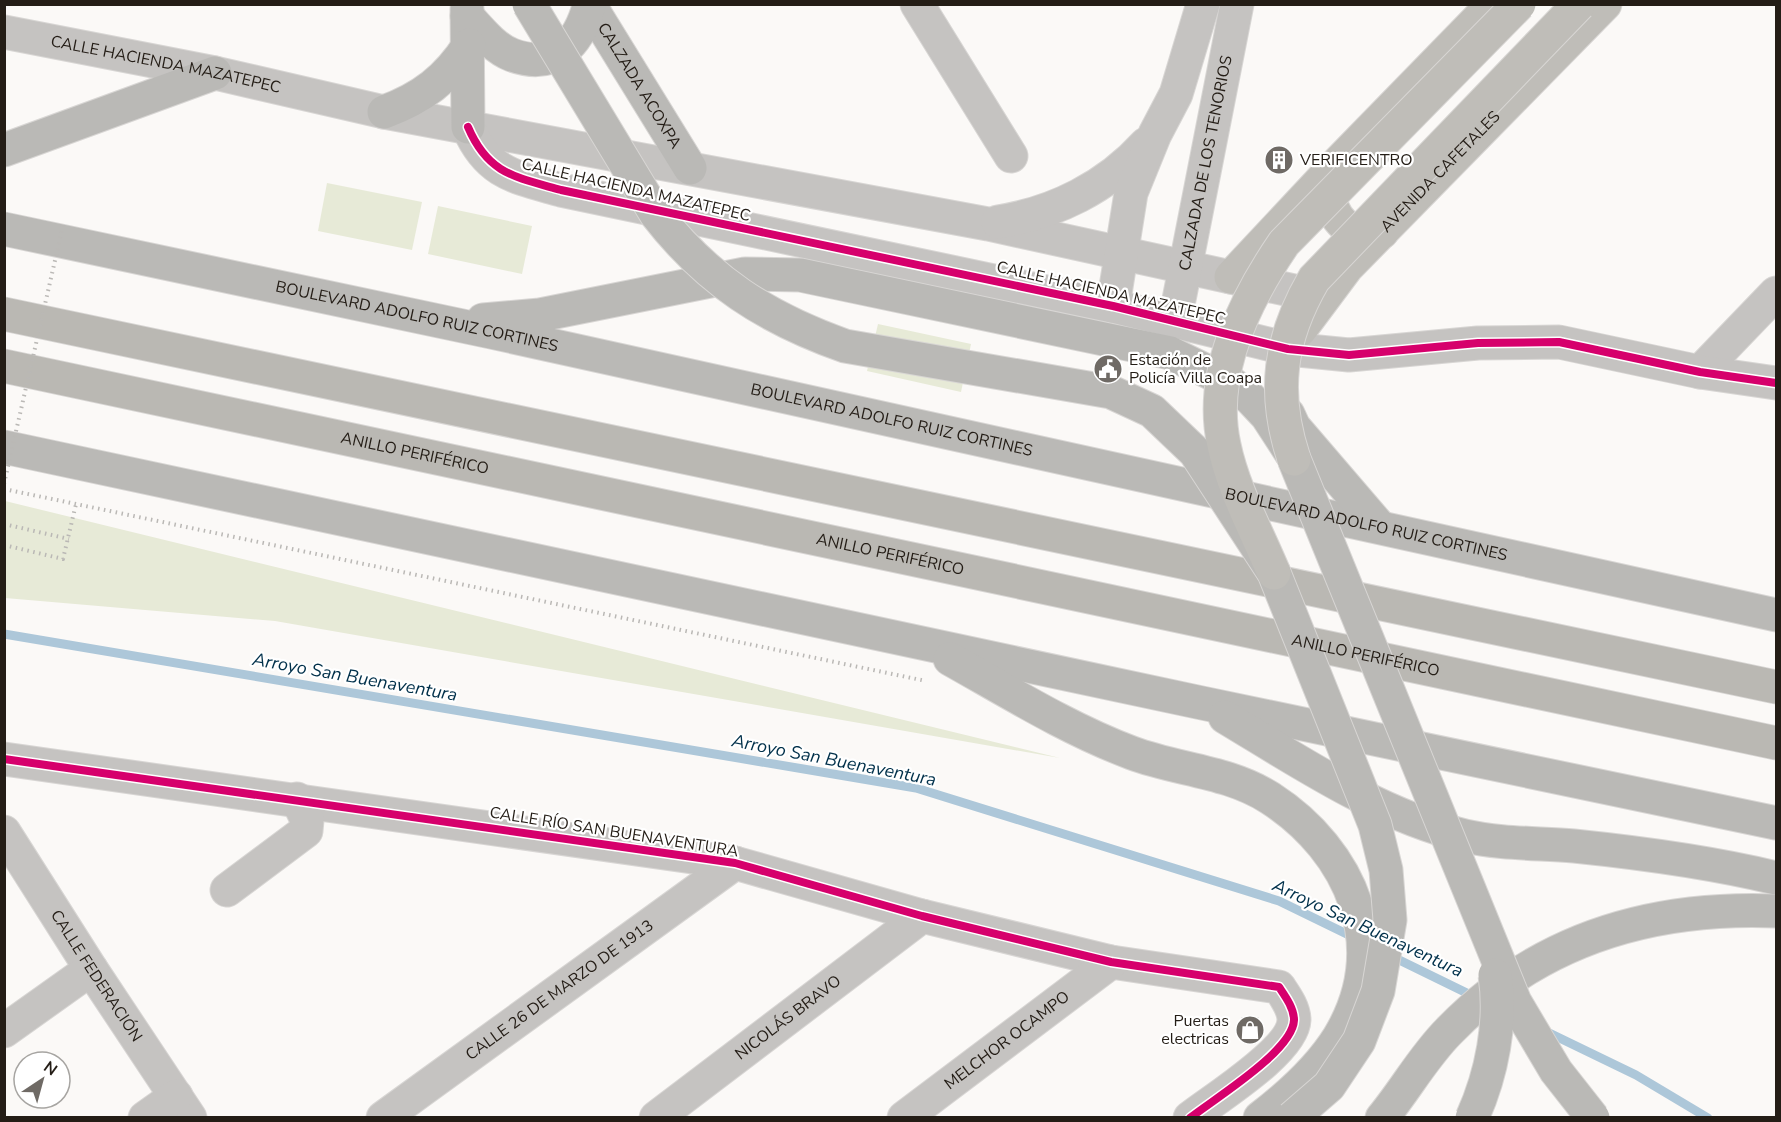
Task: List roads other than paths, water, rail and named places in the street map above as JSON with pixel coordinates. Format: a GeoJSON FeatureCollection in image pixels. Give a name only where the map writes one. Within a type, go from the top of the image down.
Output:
{"type":"FeatureCollection","features":[{"type":"Feature","properties":{"kind":"highway"},"geometry":{"type":"LineString","coordinates":[[4,314],[1776,687]]}},
{"type":"Feature","properties":{"kind":"highway","name":"ANILLO PERIFÉRICO"},"geometry":{"type":"LineString","coordinates":[[4,366],[1776,743]]}},
{"type":"Feature","properties":{"kind":"main road"},"geometry":{"type":"LineString","coordinates":[[529,4],[656,214],[679,243],[726,285],[782,321],[845,346],[1111,392],[1152,411],[1195,452],[1274,573]]}},
{"type":"Feature","properties":{"kind":"main road"},"geometry":{"type":"LineString","coordinates":[[1231,277],[1335,166],[1493,4]]}},
{"type":"Feature","properties":{"kind":"main road"},"geometry":{"type":"LineString","coordinates":[[1292,1118],[1329,1086],[1359,1041],[1378,992],[1390,920],[1386,870],[1375,825],[1249,515],[1223,444],[1220,388],[1240,323],[1265,270],[1284,243],[1519,4]]}},
{"type":"Feature","properties":{"kind":"main road"},"geometry":{"type":"LineString","coordinates":[[1579,4],[1314,279],[1298,306],[1283,353],[1282,405],[1285,432],[1294,459],[1515,1002],[1556,1071],[1593,1118]]}},
{"type":"Feature","properties":{"kind":"main road","name":"AVENIDA CAFETALES"},"geometry":{"type":"LineString","coordinates":[[1288,349],[1322,297],[1382,232],[1605,4]]}},
{"type":"Feature","properties":{"kind":"main road"},"geometry":{"type":"LineString","coordinates":[[468,22],[512,55],[534,59],[556,56],[574,42],[583,26],[589,5]]}},
{"type":"Feature","properties":{"kind":"main road","name":"CALZADA ACOXPA"},"geometry":{"type":"LineString","coordinates":[[589,5],[690,168]]}},
{"type":"Feature","properties":{"kind":"main road"},"geometry":{"type":"LineString","coordinates":[[384,112],[428,92],[458,63],[468,22]]}},
{"type":"Feature","properties":{"kind":"main road"},"geometry":{"type":"LineString","coordinates":[[468,22],[468,127]]}},
{"type":"Feature","properties":{"kind":"main road"},"geometry":{"type":"LineString","coordinates":[[4,150],[215,73]]}},
{"type":"Feature","properties":{"kind":"main road"},"geometry":{"type":"LineString","coordinates":[[1335,166],[1328,190],[1331,208],[1348,229],[1359,236],[1382,232]]}},
{"type":"Feature","properties":{"kind":"main road","name":"BOULEVARD ADOLFO RUIZ CORTINES"},"geometry":{"type":"LineString","coordinates":[[4,229],[1379,526],[1776,615]]}},
{"type":"Feature","properties":{"kind":"main road"},"geometry":{"type":"LineString","coordinates":[[386,310],[423,317],[497,320],[540,315],[720,278],[770,273],[800,275],[1170,353],[1231,384],[1250,398],[1267,416],[1294,459]]}},
{"type":"Feature","properties":{"kind":"main road"},"geometry":{"type":"LineString","coordinates":[[1288,349],[1284,383],[1288,416],[1294,427],[1379,526]]}},
{"type":"Feature","properties":{"kind":"main road"},"geometry":{"type":"LineString","coordinates":[[4,447],[1776,823]]}},
{"type":"Feature","properties":{"kind":"main road"},"geometry":{"type":"LineString","coordinates":[[921,643],[1071,726],[1109,744],[1134,754],[1204,771],[1249,787],[1293,814],[1334,860],[1350,887],[1360,915],[1364,959],[1357,996],[1339,1036],[1325,1058],[1281,1102],[1260,1118]]}},
{"type":"Feature","properties":{"kind":"main road"},"geometry":{"type":"LineString","coordinates":[[1203,703],[1356,793],[1446,831],[1494,841],[1622,852],[1736,868],[1776,878]]}},
{"type":"Feature","properties":{"kind":"main road"},"geometry":{"type":"LineString","coordinates":[[1382,1118],[1427,1056],[1467,1013],[1511,979],[1572,945],[1622,926],[1654,918],[1708,911],[1776,911]]}},
{"type":"Feature","properties":{"kind":"main road"},"geometry":{"type":"LineString","coordinates":[[1472,1118],[1486,1083],[1497,1022],[1498,997],[1489,935]]}},
{"type":"Feature","properties":{"kind":"street"},"geometry":{"type":"LineString","coordinates":[[917,4],[1011,156]]}},
{"type":"Feature","properties":{"kind":"street"},"geometry":{"type":"LineString","coordinates":[[1113,306],[1131,193],[1184,72],[1203,4]]}},
{"type":"Feature","properties":{"kind":"street","name":"CALZADA DE LOS TENORIOS"},"geometry":{"type":"LineString","coordinates":[[1175,320],[1237,4]]}},
{"type":"Feature","properties":{"kind":"street","name":"CALLE HACIENDA MAZATEPEC"},"geometry":{"type":"LineString","coordinates":[[4,32],[215,73],[384,112],[988,224],[1322,297]]}},
{"type":"Feature","properties":{"kind":"street","name":"CALLE HACIENDA MAZATEPEC"},"geometry":{"type":"LineString","coordinates":[[468,127],[484,157],[504,173],[561,190],[1113,306],[1288,349],[1349,355],[1478,343],[1559,342],[1700,372],[1776,383]]}},
{"type":"Feature","properties":{"kind":"street"},"geometry":{"type":"LineString","coordinates":[[988,224],[1020,219],[1080,195],[1133,158],[1155,134]]}},
{"type":"Feature","properties":{"kind":"street"},"geometry":{"type":"LineString","coordinates":[[1231,277],[1239,298],[1251,314],[1288,349]]}},
{"type":"Feature","properties":{"kind":"street"},"geometry":{"type":"LineString","coordinates":[[1700,372],[1776,293]]}},
{"type":"Feature","properties":{"kind":"street","name":"CALLE RÍO SAN BUENAVENTURA"},"geometry":{"type":"LineString","coordinates":[[4,759],[735,863],[922,916],[1111,962],[1279,987],[1289,1002],[1294,1021],[1287,1038],[1272,1055],[1190,1118]]}},
{"type":"Feature","properties":{"kind":"street"},"geometry":{"type":"LineString","coordinates":[[227,890],[306,831],[307,820],[297,799]]}},
{"type":"Feature","properties":{"kind":"street","name":"CALLE FEDERACIÓN"},"geometry":{"type":"LineString","coordinates":[[7,842],[183,1107]]}},
{"type":"Feature","properties":{"kind":"street","name":"CALLE 26 DE MARZO DE 1913"},"geometry":{"type":"LineString","coordinates":[[383,1118],[735,863]]}},
{"type":"Feature","properties":{"kind":"street","name":"NICOLÁS BRAVO"},"geometry":{"type":"LineString","coordinates":[[656,1118],[922,916]]}},
{"type":"Feature","properties":{"kind":"street","name":"MELCHOR OCAMPO"},"geometry":{"type":"LineString","coordinates":[[904,1118],[1111,962]]}},
{"type":"Feature","properties":{"kind":"street"},"geometry":{"type":"LineString","coordinates":[[4,1031],[91,969]]}},
{"type":"Feature","properties":{"kind":"street"},"geometry":{"type":"LineString","coordinates":[[145,1118],[183,1107]]}},
{"type":"Feature","properties":{"kind":"waterway","name":"Arroyo San Buenaventura"},"geometry":{"type":"LineString","coordinates":[[4,634],[916,788],[1279,901],[1355,938]]}},
{"type":"Feature","properties":{"kind":"waterway","name":"Arroyo San Buenaventura"},"geometry":{"type":"LineString","coordinates":[[1389,955],[1477,998]]}},
{"type":"Feature","properties":{"kind":"waterway","name":"Arroyo San Buenaventura"},"geometry":{"type":"LineString","coordinates":[[1543,1030],[1636,1075],[1708,1118]]}},
{"type":"Feature","properties":{"kind":"place","name":"VERIFICENTRO"},"geometry":{"type":"Point","coordinates":[1279,160]}},
{"type":"Feature","properties":{"kind":"place","name":"Estación de Policía Villa Coapa"},"geometry":{"type":"Point","coordinates":[1108,369]}},
{"type":"Feature","properties":{"kind":"place","name":"Puertas electricas"},"geometry":{"type":"Point","coordinates":[1250,1030]}}]}
